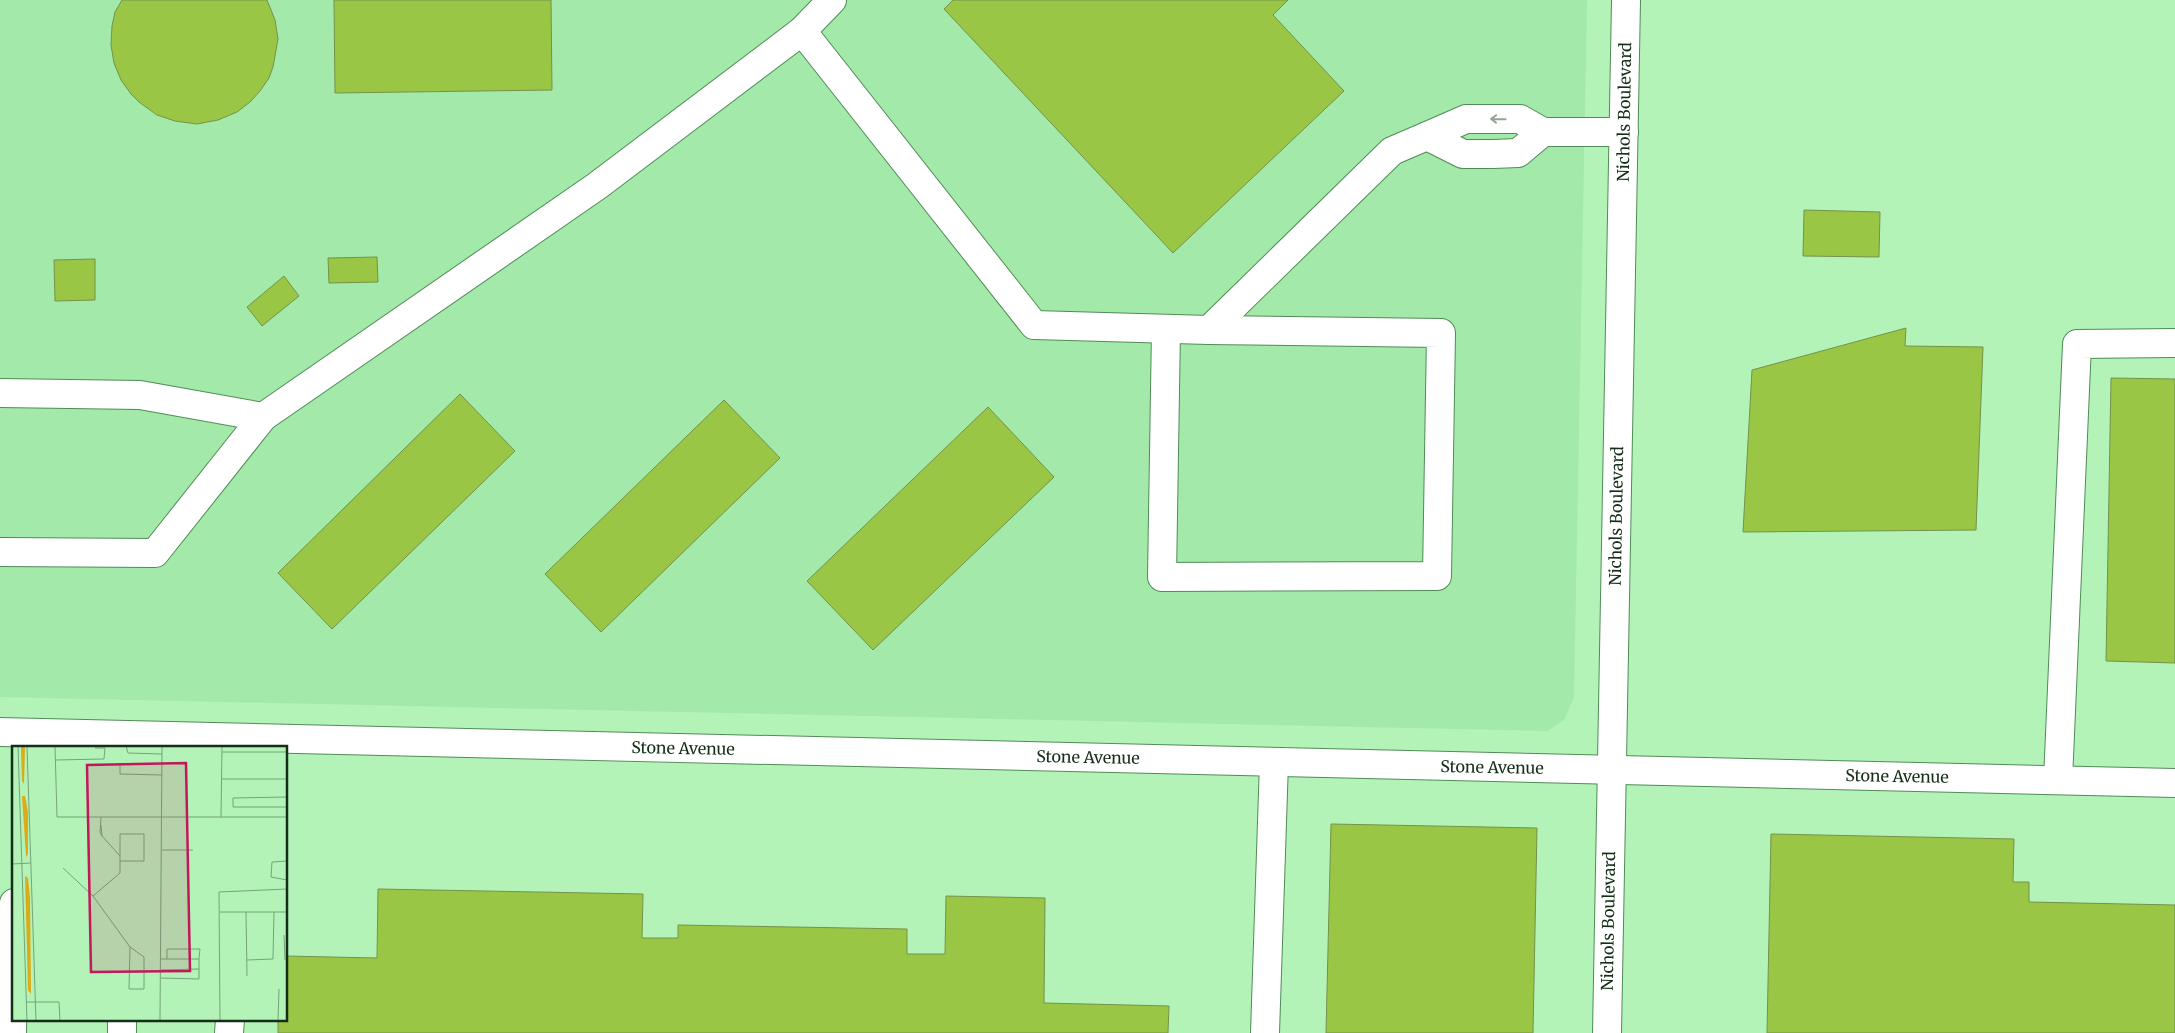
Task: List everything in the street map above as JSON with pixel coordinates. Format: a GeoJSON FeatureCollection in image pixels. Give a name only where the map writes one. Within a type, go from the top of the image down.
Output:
{"type":"FeatureCollection","features":[{"type":"Feature","properties":{"kind":"street"},"geometry":{"type":"LineString","coordinates":[[0,552],[155,553],[263,417],[597,186],[802,31],[832,0]]}},
{"type":"Feature","properties":{"kind":"street","name":"Nichols Boulevard"},"geometry":{"type":"LineString","coordinates":[[1607,1033],[1626,0]]}},
{"type":"Feature","properties":{"kind":"street"},"geometry":{"type":"LineString","coordinates":[[802,31],[1034,326],[1441,333],[1437,576],[1162,577],[1166,329]]}},
{"type":"Feature","properties":{"kind":"street"},"geometry":{"type":"LineString","coordinates":[[1209,330],[1392,151],[1466,118],[1520,120],[1543,132],[1624,132]]}},
{"type":"Feature","properties":{"kind":"street"},"geometry":{"type":"LineString","coordinates":[[1427,136],[1463,154],[1494,154],[1518,153],[1543,132]]}},
{"type":"Feature","properties":{"kind":"street"},"geometry":{"type":"LineString","coordinates":[[2058,780],[2077,344],[2174,343]]}},
{"type":"Feature","properties":{"kind":"street"},"geometry":{"type":"LineString","coordinates":[[0,393],[140,395],[263,417]]}},
{"type":"Feature","properties":{"kind":"street","name":"Stone Avenue"},"geometry":{"type":"LineString","coordinates":[[11,737],[126,741],[1274,762],[2175,783]]}},
{"type":"Feature","properties":{"kind":"street"},"geometry":{"type":"LineString","coordinates":[[1265,1033],[1274,762]]}},
{"type":"Feature","properties":{"kind":"street"},"geometry":{"type":"LineString","coordinates":[[12,1020],[12,1033]]}},
{"type":"Feature","properties":{"kind":"street"},"geometry":{"type":"LineString","coordinates":[[122,1020],[122,1033]]}},
{"type":"Feature","properties":{"kind":"street"},"geometry":{"type":"LineString","coordinates":[[230,1020],[230,1033]]}},
{"type":"Feature","properties":{"kind":"shaded area"},"geometry":{"type":"Polygon","coordinates":[[[0,0],[1587,0],[1574,697],[1564,720],[1547,731],[0,697],[0,0]]]}},
{"type":"Feature","properties":{"kind":"building"},"geometry":{"type":"Polygon","coordinates":[[[122,0],[267,0],[275,20],[278,39],[269,78],[250,102],[237,112],[218,120],[197,124],[175,121],[157,115],[131,94],[121,80],[114,63],[111,45],[112,26],[115,12],[122,0]]]}},
{"type":"Feature","properties":{"kind":"building"},"geometry":{"type":"Polygon","coordinates":[[[334,0],[551,0],[552,90],[335,93],[334,0]]]}},
{"type":"Feature","properties":{"kind":"building"},"geometry":{"type":"Polygon","coordinates":[[[953,0],[1288,0],[1273,15],[1344,91],[1173,253],[944,9],[953,0]]]}},
{"type":"Feature","properties":{"kind":"building"},"geometry":{"type":"Polygon","coordinates":[[[1804,210],[1880,212],[1879,257],[1803,256],[1804,210]]]}},
{"type":"Feature","properties":{"kind":"building"},"geometry":{"type":"Polygon","coordinates":[[[377,257],[378,282],[329,283],[328,258],[377,257]]]}},
{"type":"Feature","properties":{"kind":"building"},"geometry":{"type":"Polygon","coordinates":[[[95,259],[95,300],[55,301],[54,260],[95,259]]]}},
{"type":"Feature","properties":{"kind":"building"},"geometry":{"type":"Polygon","coordinates":[[[284,276],[299,296],[262,326],[247,307],[284,276]]]}},
{"type":"Feature","properties":{"kind":"building"},"geometry":{"type":"Polygon","coordinates":[[[1906,328],[1905,346],[1983,347],[1976,530],[1743,532],[1752,370],[1906,328]]]}},
{"type":"Feature","properties":{"kind":"building"},"geometry":{"type":"Polygon","coordinates":[[[2111,378],[2175,379],[2175,663],[2106,661],[2111,378]]]}},
{"type":"Feature","properties":{"kind":"building"},"geometry":{"type":"Polygon","coordinates":[[[460,394],[515,451],[332,629],[278,573],[460,394]]]}},
{"type":"Feature","properties":{"kind":"building"},"geometry":{"type":"Polygon","coordinates":[[[724,400],[780,458],[601,632],[545,574],[724,400]]]}},
{"type":"Feature","properties":{"kind":"building"},"geometry":{"type":"Polygon","coordinates":[[[988,407],[1054,477],[873,650],[807,581],[988,407]]]}},
{"type":"Feature","properties":{"kind":"building"},"geometry":{"type":"Polygon","coordinates":[[[1331,824],[1537,828],[1533,1033],[1326,1033],[1331,824]]]}},
{"type":"Feature","properties":{"kind":"building"},"geometry":{"type":"Polygon","coordinates":[[[1771,834],[2014,839],[2013,882],[2029,882],[2029,902],[2175,905],[2175,1033],[1767,1033],[1771,834]]]}},
{"type":"Feature","properties":{"kind":"building"},"geometry":{"type":"Polygon","coordinates":[[[378,889],[643,894],[642,938],[678,938],[678,925],[907,929],[907,954],[945,954],[946,896],[1045,898],[1044,1003],[1169,1006],[1168,1033],[278,1033],[278,1020],[288,1020],[288,956],[377,958],[378,889]]]}}]}
